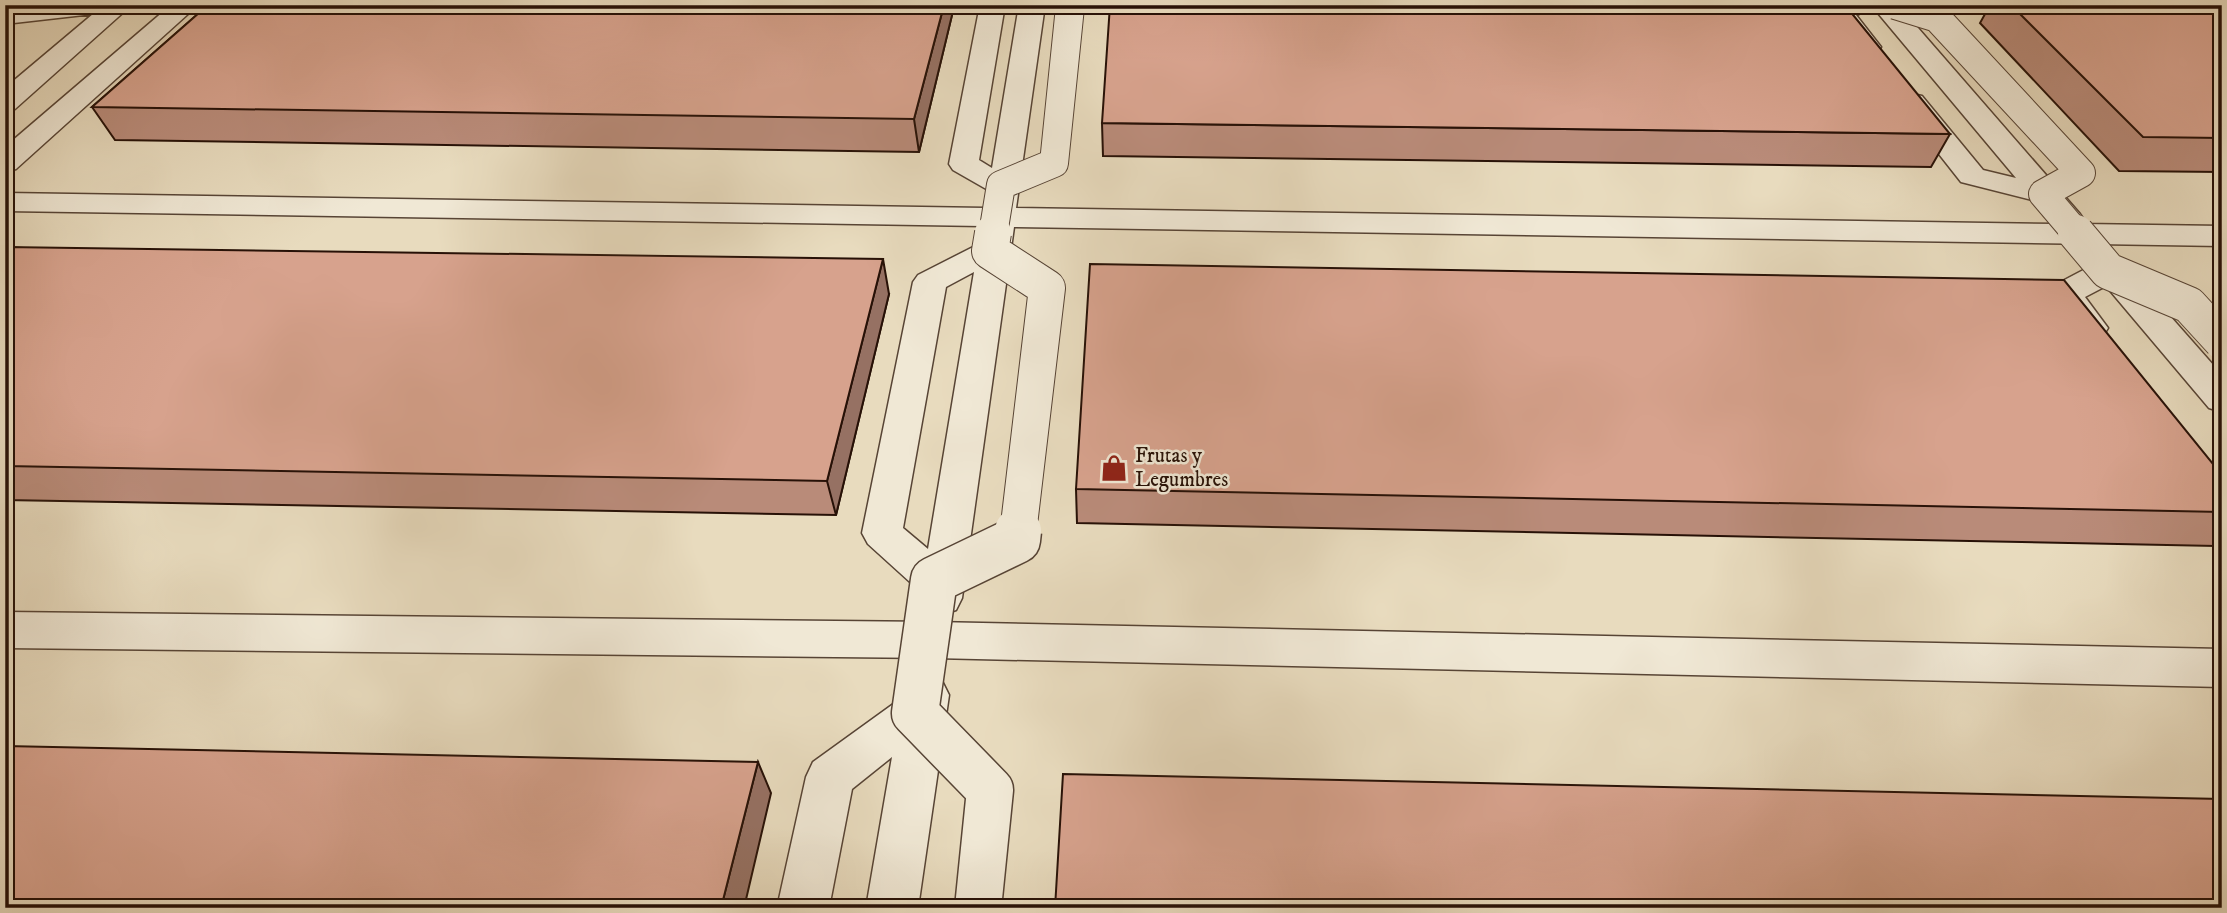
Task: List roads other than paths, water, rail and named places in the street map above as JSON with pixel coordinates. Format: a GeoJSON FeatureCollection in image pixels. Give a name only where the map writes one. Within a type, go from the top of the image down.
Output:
{"type":"FeatureCollection","features":[{"type":"Feature","properties":{"kind":"street"},"geometry":{"type":"LineString","coordinates":[[5,147],[170,5]]}},
{"type":"Feature","properties":{"kind":"street"},"geometry":{"type":"LineString","coordinates":[[5,163],[186,5]]}},
{"type":"Feature","properties":{"kind":"street"},"geometry":{"type":"LineString","coordinates":[[934,580],[1017,540],[1047,288],[997,218],[964,164],[993,5]]}},
{"type":"Feature","properties":{"kind":"street"},"geometry":{"type":"LineString","coordinates":[[892,908],[1032,5]]}},
{"type":"Feature","properties":{"kind":"street"},"geometry":{"type":"LineString","coordinates":[[934,580],[881,533],[930,282],[1054,163],[1070,7],[1066,5]]}},
{"type":"Feature","properties":{"kind":"street"},"geometry":{"type":"LineString","coordinates":[[1860,5],[1841,12],[1972,176],[2043,194],[2108,271],[2189,305],[2222,341]]}},
{"type":"Feature","properties":{"kind":"street"},"geometry":{"type":"LineString","coordinates":[[1884,5],[2222,399]]}},
{"type":"Feature","properties":{"kind":"street"},"geometry":{"type":"LineString","coordinates":[[1895,5],[1937,18],[2081,173],[2043,194]]}},
{"type":"Feature","properties":{"kind":"street"},"geometry":{"type":"LineString","coordinates":[[5,16],[97,6],[113,10],[5,103]]}},
{"type":"Feature","properties":{"kind":"street"},"geometry":{"type":"LineString","coordinates":[[5,202],[2222,236]]}},
{"type":"Feature","properties":{"kind":"street"},"geometry":{"type":"LineString","coordinates":[[2108,271],[2064,294],[2114,357]]}},
{"type":"Feature","properties":{"kind":"street"},"geometry":{"type":"LineString","coordinates":[[803,908],[830,777],[915,713],[934,580]]}},
{"type":"Feature","properties":{"kind":"street"},"geometry":{"type":"LineString","coordinates":[[5,630],[934,640],[2222,668]]}},
{"type":"Feature","properties":{"kind":"street"},"geometry":{"type":"LineString","coordinates":[[915,713],[990,790],[978,908]]}},
{"type":"Feature","properties":{"kind":"place","name":"Frutas y Legumbres"},"geometry":{"type":"Point","coordinates":[1114,468]}}]}
